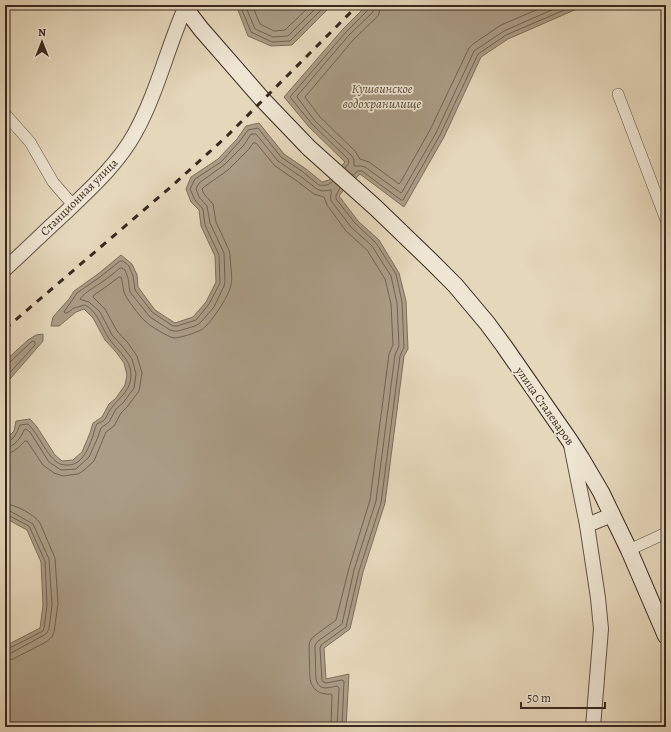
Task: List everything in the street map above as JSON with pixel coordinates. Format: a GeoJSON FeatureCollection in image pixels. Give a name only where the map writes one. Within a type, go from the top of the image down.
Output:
{"type":"FeatureCollection","features":[{"type":"Feature","properties":{"kind":"main road","name":"улица Сталеваров"},"geometry":{"type":"LineString","coordinates":[[186,6],[206,35],[263,100],[309,148],[376,208],[432,262],[472,304],[504,346],[581,458],[597,486],[629,550],[666,636]]}},
{"type":"Feature","properties":{"kind":"street","name":"Станционная улица"},"geometry":{"type":"LineString","coordinates":[[5,269],[111,168],[135,133],[144,115],[186,6]]}},
{"type":"Feature","properties":{"kind":"street"},"geometry":{"type":"LineString","coordinates":[[618,94],[666,220]]}},
{"type":"Feature","properties":{"kind":"street"},"geometry":{"type":"LineString","coordinates":[[5,114],[30,142],[53,182],[73,205]]}},
{"type":"Feature","properties":{"kind":"street"},"geometry":{"type":"LineString","coordinates":[[570,441],[587,525],[601,629],[593,727]]}},
{"type":"Feature","properties":{"kind":"street"},"geometry":{"type":"LineString","coordinates":[[587,525],[612,515]]}},
{"type":"Feature","properties":{"kind":"street"},"geometry":{"type":"LineString","coordinates":[[629,550],[666,533]]}},
{"type":"Feature","properties":{"kind":"water"},"geometry":{"type":"Polygon","coordinates":[[[236,5],[332,5],[292,45],[271,46],[248,36],[236,5]]]}},
{"type":"Feature","properties":{"kind":"water","name":"Кушвинское водохранилище"},"geometry":{"type":"Polygon","coordinates":[[[367,5],[586,5],[508,39],[481,57],[444,137],[404,207],[360,174],[339,196],[358,221],[379,240],[399,273],[406,301],[408,349],[404,356],[385,503],[363,572],[350,629],[324,648],[326,679],[349,674],[346,727],[5,727],[5,646],[40,628],[43,605],[41,562],[27,530],[5,518],[5,440],[14,431],[16,421],[30,419],[55,455],[62,461],[73,460],[82,452],[93,423],[102,417],[109,404],[116,398],[125,385],[127,375],[124,363],[105,340],[93,318],[84,309],[76,312],[59,326],[51,326],[53,317],[74,291],[121,255],[132,264],[137,275],[138,287],[155,310],[175,323],[193,317],[206,302],[216,282],[215,256],[201,226],[199,210],[191,202],[186,189],[191,177],[218,159],[237,139],[246,126],[259,123],[284,154],[322,182],[329,180],[345,162],[309,127],[284,97],[343,29],[367,5]]]}},
{"type":"Feature","properties":{"kind":"water"},"geometry":{"type":"Polygon","coordinates":[[[43,334],[43,341],[5,383],[5,361],[28,340],[36,335],[43,334]]]}},
{"type":"Feature","properties":{"kind":"railway"},"geometry":{"type":"LineString","coordinates":[[5,329],[173,185],[227,136],[358,5]]}}]}
